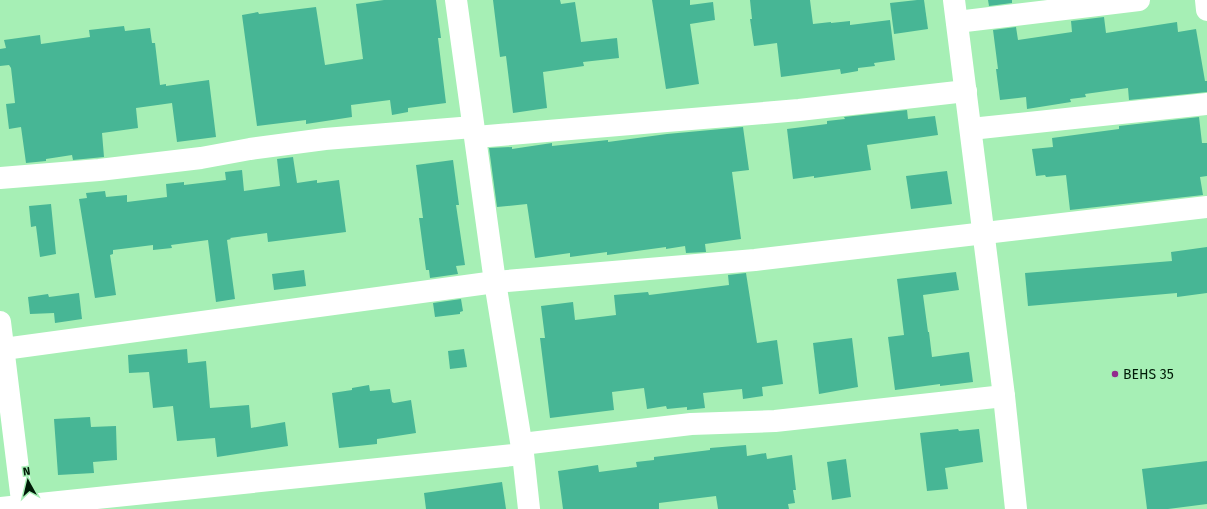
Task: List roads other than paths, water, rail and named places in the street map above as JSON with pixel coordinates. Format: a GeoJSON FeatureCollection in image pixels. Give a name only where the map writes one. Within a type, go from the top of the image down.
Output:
{"type":"FeatureCollection","features":[{"type":"Feature","properties":{"kind":"street"},"geometry":{"type":"LineString","coordinates":[[456,0],[495,282],[523,449],[529,509]]}},
{"type":"Feature","properties":{"kind":"street"},"geometry":{"type":"LineString","coordinates":[[954,0],[1004,396],[1016,509]]}},
{"type":"Feature","properties":{"kind":"street"},"geometry":{"type":"LineString","coordinates":[[957,22],[1139,0]]}},
{"type":"Feature","properties":{"kind":"street"},"geometry":{"type":"LineString","coordinates":[[1206,0],[1207,10]]}},
{"type":"Feature","properties":{"kind":"street"},"geometry":{"type":"LineString","coordinates":[[0,178],[98,170],[201,158],[250,149],[325,139],[474,132],[798,110],[966,91]]}},
{"type":"Feature","properties":{"kind":"street"},"geometry":{"type":"LineString","coordinates":[[970,129],[1207,104]]}},
{"type":"Feature","properties":{"kind":"street"},"geometry":{"type":"LineString","coordinates":[[4,350],[495,282],[755,260],[1207,207]]}},
{"type":"Feature","properties":{"kind":"street"},"geometry":{"type":"LineString","coordinates":[[0,322],[23,507]]}},
{"type":"Feature","properties":{"kind":"street"},"geometry":{"type":"LineString","coordinates":[[0,508],[23,507],[523,449],[691,424],[775,421],[1004,396]]}},
{"type":"Feature","properties":{"kind":"place","name":"BEHS 35"},"geometry":{"type":"Point","coordinates":[1115,374]}}]}
